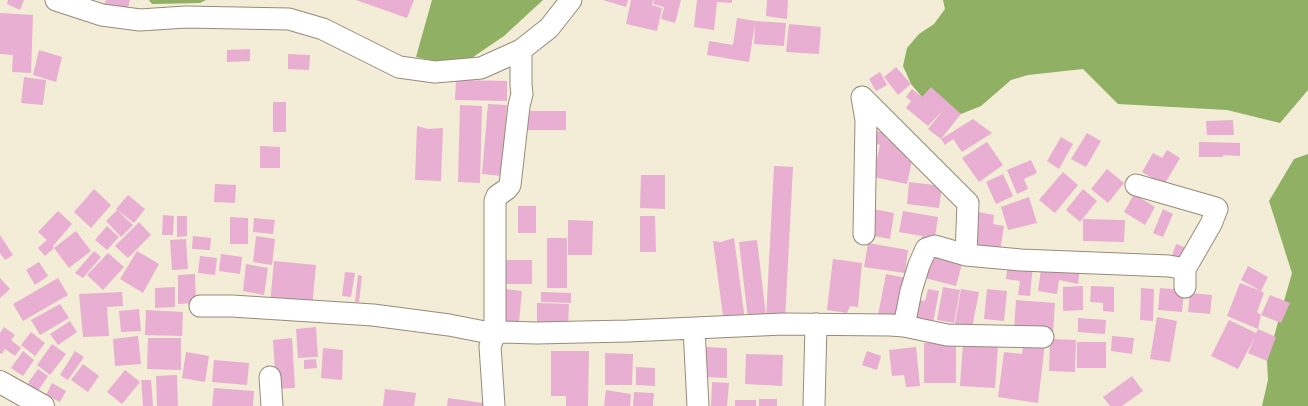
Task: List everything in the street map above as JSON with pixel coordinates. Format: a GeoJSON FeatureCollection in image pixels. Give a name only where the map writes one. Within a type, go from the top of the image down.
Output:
{"type":"FeatureCollection","features":[{"type":"Feature","properties":{"kind":"highway"},"geometry":{"type":"LineString","coordinates":[[0,382],[43,406]]}},
{"type":"Feature","properties":{"kind":"street"},"geometry":{"type":"LineString","coordinates":[[56,0],[102,15],[140,20],[186,17],[289,19],[323,29],[399,67],[436,72],[481,68],[522,50],[549,28],[571,0]]}},
{"type":"Feature","properties":{"kind":"street"},"geometry":{"type":"LineString","coordinates":[[494,406],[490,346],[495,334],[495,201],[497,196],[508,189],[510,185],[519,106],[522,94],[522,50]]}},
{"type":"Feature","properties":{"kind":"street"},"geometry":{"type":"LineString","coordinates":[[864,234],[866,120],[862,96],[968,203],[966,254]]}},
{"type":"Feature","properties":{"kind":"street"},"geometry":{"type":"LineString","coordinates":[[904,326],[911,291],[919,265],[926,249],[935,246],[966,254],[1021,260],[1161,266],[1185,278],[1217,209],[1136,185]]}},
{"type":"Feature","properties":{"kind":"street"},"geometry":{"type":"LineString","coordinates":[[200,306],[232,306],[373,315],[449,325],[495,334],[503,332],[536,333],[816,324],[904,326],[947,336],[1043,337]]}},
{"type":"Feature","properties":{"kind":"street"},"geometry":{"type":"LineString","coordinates":[[814,406],[816,324]]}},
{"type":"Feature","properties":{"kind":"street"},"geometry":{"type":"LineString","coordinates":[[694,328],[698,406]]}},
{"type":"Feature","properties":{"kind":"street"},"geometry":{"type":"LineString","coordinates":[[270,377],[272,406]]}},
{"type":"Feature","properties":{"kind":"green space"},"geometry":{"type":"Polygon","coordinates":[[[149,0],[206,0],[200,3],[152,4],[149,0]]]}},
{"type":"Feature","properties":{"kind":"green space"},"geometry":{"type":"Polygon","coordinates":[[[432,0],[543,0],[504,36],[460,66],[416,57],[432,0]]]}},
{"type":"Feature","properties":{"kind":"green space"},"geometry":{"type":"Polygon","coordinates":[[[943,0],[1308,0],[1308,90],[1280,123],[1227,110],[1118,104],[1083,69],[1028,75],[1011,80],[981,106],[961,114],[939,106],[922,97],[911,84],[903,66],[907,48],[919,34],[934,24],[945,9],[943,0]]]}},
{"type":"Feature","properties":{"kind":"green space"},"geometry":{"type":"Polygon","coordinates":[[[1308,154],[1308,406],[1262,406],[1268,380],[1267,361],[1292,273],[1269,201],[1294,159],[1308,154]]]}},
{"type":"Feature","properties":{"kind":"building"},"geometry":{"type":"Polygon","coordinates":[[[8,0],[24,0],[20,10],[7,4],[8,0]]]}},
{"type":"Feature","properties":{"kind":"building"},"geometry":{"type":"Polygon","coordinates":[[[106,0],[130,0],[127,11],[104,4],[106,0]]]}},
{"type":"Feature","properties":{"kind":"building"},"geometry":{"type":"Polygon","coordinates":[[[356,0],[414,0],[407,18],[356,0]]]}},
{"type":"Feature","properties":{"kind":"building"},"geometry":{"type":"Polygon","coordinates":[[[603,0],[628,0],[626,7],[603,0]]]}},
{"type":"Feature","properties":{"kind":"building"},"geometry":{"type":"Polygon","coordinates":[[[631,0],[653,0],[652,5],[662,8],[657,31],[626,24],[631,0]]]}},
{"type":"Feature","properties":{"kind":"building"},"geometry":{"type":"Polygon","coordinates":[[[654,0],[681,0],[675,23],[661,19],[664,7],[653,4],[654,0]]]}},
{"type":"Feature","properties":{"kind":"building"},"geometry":{"type":"Polygon","coordinates":[[[697,0],[732,0],[732,3],[717,2],[714,30],[694,27],[697,0]]]}},
{"type":"Feature","properties":{"kind":"building"},"geometry":{"type":"Polygon","coordinates":[[[767,0],[788,0],[787,19],[766,16],[767,0]]]}},
{"type":"Feature","properties":{"kind":"building"},"geometry":{"type":"Polygon","coordinates":[[[0,13],[33,15],[31,73],[12,72],[13,55],[0,54],[0,13]]]}},
{"type":"Feature","properties":{"kind":"building"},"geometry":{"type":"Polygon","coordinates":[[[737,18],[786,23],[784,46],[754,44],[755,23],[749,62],[707,55],[709,41],[733,45],[737,18]]]}},
{"type":"Feature","properties":{"kind":"building"},"geometry":{"type":"Polygon","coordinates":[[[789,24],[821,27],[819,54],[786,52],[789,24]]]}},
{"type":"Feature","properties":{"kind":"building"},"geometry":{"type":"Polygon","coordinates":[[[250,49],[250,61],[227,62],[227,50],[250,49]]]}},
{"type":"Feature","properties":{"kind":"building"},"geometry":{"type":"Polygon","coordinates":[[[39,50],[62,57],[56,82],[33,75],[39,50]]]}},
{"type":"Feature","properties":{"kind":"building"},"geometry":{"type":"Polygon","coordinates":[[[288,54],[310,55],[309,70],[288,69],[288,54]]]}},
{"type":"Feature","properties":{"kind":"building"},"geometry":{"type":"Polygon","coordinates":[[[896,67],[911,84],[898,95],[884,77],[896,67]]]}},
{"type":"Feature","properties":{"kind":"building"},"geometry":{"type":"Polygon","coordinates":[[[880,72],[887,85],[876,91],[869,79],[880,72]]]}},
{"type":"Feature","properties":{"kind":"building"},"geometry":{"type":"Polygon","coordinates":[[[24,77],[46,80],[43,105],[21,103],[24,77]]]}},
{"type":"Feature","properties":{"kind":"building"},"geometry":{"type":"Polygon","coordinates":[[[456,80],[507,81],[507,101],[455,100],[456,80]]]}},
{"type":"Feature","properties":{"kind":"building"},"geometry":{"type":"Polygon","coordinates":[[[931,87],[961,114],[941,139],[928,129],[944,109],[928,126],[906,108],[911,101],[906,97],[912,89],[922,97],[931,87]]]}},
{"type":"Feature","properties":{"kind":"building"},"geometry":{"type":"Polygon","coordinates":[[[273,102],[286,102],[286,132],[273,132],[273,102]]]}},
{"type":"Feature","properties":{"kind":"building"},"geometry":{"type":"Polygon","coordinates":[[[488,104],[507,105],[502,176],[482,174],[488,104]]]}},
{"type":"Feature","properties":{"kind":"building"},"geometry":{"type":"Polygon","coordinates":[[[460,105],[482,106],[480,183],[458,182],[460,105]]]}},
{"type":"Feature","properties":{"kind":"building"},"geometry":{"type":"Polygon","coordinates":[[[524,111],[566,111],[566,130],[524,130],[524,111]]]}},
{"type":"Feature","properties":{"kind":"building"},"geometry":{"type":"Polygon","coordinates":[[[973,119],[992,133],[962,152],[953,139],[945,145],[941,139],[973,119]]]}},
{"type":"Feature","properties":{"kind":"building"},"geometry":{"type":"Polygon","coordinates":[[[1233,120],[1234,135],[1207,135],[1206,121],[1233,120]]]}},
{"type":"Feature","properties":{"kind":"building"},"geometry":{"type":"Polygon","coordinates":[[[417,126],[428,129],[443,128],[441,181],[415,180],[417,126]]]}},
{"type":"Feature","properties":{"kind":"building"},"geometry":{"type":"Polygon","coordinates":[[[875,131],[888,133],[886,139],[901,142],[909,150],[907,160],[912,160],[907,184],[873,177],[880,145],[873,143],[875,131]]]}},
{"type":"Feature","properties":{"kind":"building"},"geometry":{"type":"Polygon","coordinates":[[[1087,133],[1101,141],[1086,167],[1071,159],[1087,133]]]}},
{"type":"Feature","properties":{"kind":"building"},"geometry":{"type":"Polygon","coordinates":[[[1061,137],[1073,144],[1059,169],[1047,161],[1061,137]]]}},
{"type":"Feature","properties":{"kind":"building"},"geometry":{"type":"Polygon","coordinates":[[[987,142],[1003,165],[979,182],[962,158],[987,142]]]}},
{"type":"Feature","properties":{"kind":"building"},"geometry":{"type":"Polygon","coordinates":[[[1199,142],[1240,143],[1240,156],[1223,155],[1223,157],[1199,157],[1199,142]]]}},
{"type":"Feature","properties":{"kind":"building"},"geometry":{"type":"Polygon","coordinates":[[[260,146],[280,147],[280,168],[260,168],[260,146]]]}},
{"type":"Feature","properties":{"kind":"building"},"geometry":{"type":"Polygon","coordinates":[[[1167,150],[1180,158],[1164,185],[1142,172],[1153,153],[1162,158],[1167,150]]]}},
{"type":"Feature","properties":{"kind":"building"},"geometry":{"type":"Polygon","coordinates":[[[1031,160],[1037,173],[1024,179],[1028,189],[1017,194],[1007,170],[1031,160]]]}},
{"type":"Feature","properties":{"kind":"building"},"geometry":{"type":"Polygon","coordinates":[[[774,166],[793,167],[785,320],[766,319],[774,166]]]}},
{"type":"Feature","properties":{"kind":"building"},"geometry":{"type":"Polygon","coordinates":[[[1107,169],[1124,183],[1108,203],[1091,189],[1107,169]]]}},
{"type":"Feature","properties":{"kind":"building"},"geometry":{"type":"Polygon","coordinates":[[[1063,172],[1078,185],[1055,213],[1039,200],[1063,172]]]}},
{"type":"Feature","properties":{"kind":"building"},"geometry":{"type":"Polygon","coordinates":[[[1003,174],[1013,196],[996,204],[986,182],[1003,174]]]}},
{"type":"Feature","properties":{"kind":"building"},"geometry":{"type":"Polygon","coordinates":[[[641,175],[665,175],[665,209],[640,208],[641,175]]]}},
{"type":"Feature","properties":{"kind":"building"},"geometry":{"type":"Polygon","coordinates":[[[909,182],[942,186],[939,208],[907,204],[909,182]]]}},
{"type":"Feature","properties":{"kind":"building"},"geometry":{"type":"Polygon","coordinates":[[[215,184],[236,185],[235,203],[214,202],[215,184]]]}},
{"type":"Feature","properties":{"kind":"building"},"geometry":{"type":"Polygon","coordinates":[[[94,189],[111,205],[91,228],[74,212],[94,189]]]}},
{"type":"Feature","properties":{"kind":"building"},"geometry":{"type":"Polygon","coordinates":[[[1083,189],[1097,201],[1080,222],[1066,210],[1083,189]]]}},
{"type":"Feature","properties":{"kind":"building"},"geometry":{"type":"Polygon","coordinates":[[[1134,194],[1155,207],[1145,225],[1124,212],[1134,194]]]}},
{"type":"Feature","properties":{"kind":"building"},"geometry":{"type":"Polygon","coordinates":[[[128,195],[145,209],[134,223],[116,209],[128,195]]]}},
{"type":"Feature","properties":{"kind":"building"},"geometry":{"type":"Polygon","coordinates":[[[1029,197],[1037,223],[1008,230],[1001,207],[1029,197]]]}},
{"type":"Feature","properties":{"kind":"building"},"geometry":{"type":"Polygon","coordinates":[[[518,206],[536,206],[536,233],[518,233],[518,206]]]}},
{"type":"Feature","properties":{"kind":"building"},"geometry":{"type":"Polygon","coordinates":[[[873,209],[894,213],[890,239],[869,235],[873,209]]]}},
{"type":"Feature","properties":{"kind":"building"},"geometry":{"type":"Polygon","coordinates":[[[1163,209],[1173,214],[1163,237],[1153,233],[1163,209]]]}},
{"type":"Feature","properties":{"kind":"building"},"geometry":{"type":"Polygon","coordinates":[[[117,210],[133,225],[121,237],[106,221],[117,210]]]}},
{"type":"Feature","properties":{"kind":"building"},"geometry":{"type":"Polygon","coordinates":[[[58,211],[72,224],[53,246],[54,248],[45,256],[38,248],[47,240],[38,232],[58,211]]]}},
{"type":"Feature","properties":{"kind":"building"},"geometry":{"type":"Polygon","coordinates":[[[903,211],[938,217],[934,243],[921,241],[922,236],[899,232],[903,211]]]}},
{"type":"Feature","properties":{"kind":"building"},"geometry":{"type":"Polygon","coordinates":[[[973,211],[994,215],[993,224],[1004,226],[1000,251],[968,245],[973,211]]]}},
{"type":"Feature","properties":{"kind":"building"},"geometry":{"type":"Polygon","coordinates":[[[163,215],[174,216],[173,235],[162,235],[163,215]]]}},
{"type":"Feature","properties":{"kind":"building"},"geometry":{"type":"Polygon","coordinates":[[[177,216],[187,216],[187,236],[177,237],[177,216]]]}},
{"type":"Feature","properties":{"kind":"building"},"geometry":{"type":"Polygon","coordinates":[[[640,216],[655,216],[656,252],[640,252],[640,216]]]}},
{"type":"Feature","properties":{"kind":"building"},"geometry":{"type":"Polygon","coordinates":[[[230,217],[248,218],[248,244],[230,244],[230,217]]]}},
{"type":"Feature","properties":{"kind":"building"},"geometry":{"type":"Polygon","coordinates":[[[254,218],[275,220],[273,234],[253,232],[254,218]]]}},
{"type":"Feature","properties":{"kind":"building"},"geometry":{"type":"Polygon","coordinates":[[[1083,219],[1125,220],[1124,242],[1083,241],[1083,219]]]}},
{"type":"Feature","properties":{"kind":"building"},"geometry":{"type":"Polygon","coordinates":[[[568,220],[593,221],[592,255],[568,255],[568,220]]]}},
{"type":"Feature","properties":{"kind":"building"},"geometry":{"type":"Polygon","coordinates":[[[139,222],[151,235],[128,258],[115,246],[139,222]]]}},
{"type":"Feature","properties":{"kind":"building"},"geometry":{"type":"Polygon","coordinates":[[[107,226],[119,237],[107,250],[95,240],[107,226]]]}},
{"type":"Feature","properties":{"kind":"building"},"geometry":{"type":"Polygon","coordinates":[[[76,231],[91,251],[69,268],[54,248],[76,231]]]}},
{"type":"Feature","properties":{"kind":"building"},"geometry":{"type":"Polygon","coordinates":[[[0,235],[13,255],[5,260],[0,253],[0,235]]]}},
{"type":"Feature","properties":{"kind":"building"},"geometry":{"type":"Polygon","coordinates":[[[193,236],[211,238],[210,250],[192,249],[193,236]]]}},
{"type":"Feature","properties":{"kind":"building"},"geometry":{"type":"Polygon","coordinates":[[[256,236],[275,239],[272,265],[253,262],[256,236]]]}},
{"type":"Feature","properties":{"kind":"building"},"geometry":{"type":"Polygon","coordinates":[[[547,238],[567,238],[567,288],[547,288],[547,238]]]}},
{"type":"Feature","properties":{"kind":"building"},"geometry":{"type":"Polygon","coordinates":[[[734,238],[745,320],[724,323],[713,241],[721,242],[734,238]]]}},
{"type":"Feature","properties":{"kind":"building"},"geometry":{"type":"Polygon","coordinates":[[[186,239],[188,269],[172,270],[170,240],[186,239]]]}},
{"type":"Feature","properties":{"kind":"building"},"geometry":{"type":"Polygon","coordinates":[[[757,240],[766,316],[748,319],[739,242],[757,240]]]}},
{"type":"Feature","properties":{"kind":"building"},"geometry":{"type":"Polygon","coordinates":[[[868,243],[908,250],[905,273],[864,267],[868,243]]]}},
{"type":"Feature","properties":{"kind":"building"},"geometry":{"type":"Polygon","coordinates":[[[1176,244],[1187,248],[1182,265],[1170,262],[1176,244]]]}},
{"type":"Feature","properties":{"kind":"building"},"geometry":{"type":"Polygon","coordinates":[[[933,249],[964,257],[956,286],[925,278],[933,249]]]}},
{"type":"Feature","properties":{"kind":"building"},"geometry":{"type":"Polygon","coordinates":[[[94,251],[101,257],[83,278],[75,273],[94,251]]]}},
{"type":"Feature","properties":{"kind":"building"},"geometry":{"type":"Polygon","coordinates":[[[137,251],[159,264],[143,293],[120,279],[137,251]]]}},
{"type":"Feature","properties":{"kind":"building"},"geometry":{"type":"Polygon","coordinates":[[[108,253],[124,267],[103,290],[87,275],[108,253]]]}},
{"type":"Feature","properties":{"kind":"building"},"geometry":{"type":"Polygon","coordinates":[[[221,254],[242,257],[240,274],[219,271],[221,254]]]}},
{"type":"Feature","properties":{"kind":"building"},"geometry":{"type":"Polygon","coordinates":[[[200,256],[217,258],[215,275],[198,273],[200,256]]]}},
{"type":"Feature","properties":{"kind":"building"},"geometry":{"type":"Polygon","coordinates":[[[833,259],[862,263],[858,307],[850,306],[847,313],[827,310],[833,259]]]}},
{"type":"Feature","properties":{"kind":"building"},"geometry":{"type":"Polygon","coordinates":[[[498,260],[532,260],[532,284],[499,284],[498,260]]]}},
{"type":"Feature","properties":{"kind":"building"},"geometry":{"type":"Polygon","coordinates":[[[274,261],[316,265],[312,308],[270,304],[274,261]]]}},
{"type":"Feature","properties":{"kind":"building"},"geometry":{"type":"Polygon","coordinates":[[[39,262],[48,276],[35,285],[26,270],[39,262]]]}},
{"type":"Feature","properties":{"kind":"building"},"geometry":{"type":"Polygon","coordinates":[[[1042,262],[1080,268],[1078,284],[1059,280],[1057,294],[1038,291],[1042,262]]]}},
{"type":"Feature","properties":{"kind":"building"},"geometry":{"type":"Polygon","coordinates":[[[1008,263],[1033,265],[1030,296],[1018,295],[1020,281],[1006,279],[1008,263]]]}},
{"type":"Feature","properties":{"kind":"building"},"geometry":{"type":"Polygon","coordinates":[[[246,264],[268,268],[264,295],[243,291],[246,264]]]}},
{"type":"Feature","properties":{"kind":"building"},"geometry":{"type":"Polygon","coordinates":[[[1248,266],[1268,277],[1261,291],[1241,280],[1248,266]]]}},
{"type":"Feature","properties":{"kind":"building"},"geometry":{"type":"Polygon","coordinates":[[[345,272],[355,273],[351,297],[342,296],[345,272]]]}},
{"type":"Feature","properties":{"kind":"building"},"geometry":{"type":"Polygon","coordinates":[[[195,274],[196,303],[178,304],[178,275],[195,274]]]}},
{"type":"Feature","properties":{"kind":"building"},"geometry":{"type":"Polygon","coordinates":[[[886,274],[906,278],[898,319],[878,315],[886,274]]]}},
{"type":"Feature","properties":{"kind":"building"},"geometry":{"type":"Polygon","coordinates":[[[358,275],[362,276],[359,302],[355,302],[358,275]]]}},
{"type":"Feature","properties":{"kind":"building"},"geometry":{"type":"Polygon","coordinates":[[[0,278],[10,289],[0,298],[0,278]]]}},
{"type":"Feature","properties":{"kind":"building"},"geometry":{"type":"Polygon","coordinates":[[[58,278],[68,295],[23,321],[13,304],[58,278]]]}},
{"type":"Feature","properties":{"kind":"building"},"geometry":{"type":"Polygon","coordinates":[[[1240,283],[1264,293],[1257,312],[1261,315],[1258,329],[1227,316],[1240,283]]]}},
{"type":"Feature","properties":{"kind":"building"},"geometry":{"type":"Polygon","coordinates":[[[1083,286],[1083,310],[1063,311],[1063,287],[1083,286]]]}},
{"type":"Feature","properties":{"kind":"building"},"geometry":{"type":"Polygon","coordinates":[[[1091,286],[1114,287],[1114,312],[1103,311],[1103,303],[1090,302],[1091,286]]]}},
{"type":"Feature","properties":{"kind":"building"},"geometry":{"type":"Polygon","coordinates":[[[175,287],[175,307],[155,308],[155,288],[175,287]]]}},
{"type":"Feature","properties":{"kind":"building"},"geometry":{"type":"Polygon","coordinates":[[[943,287],[960,290],[954,323],[937,320],[943,287]]]}},
{"type":"Feature","properties":{"kind":"building"},"geometry":{"type":"Polygon","coordinates":[[[1141,288],[1154,289],[1153,321],[1140,320],[1141,288]]]}},
{"type":"Feature","properties":{"kind":"building"},"geometry":{"type":"Polygon","coordinates":[[[1160,288],[1184,290],[1182,312],[1158,310],[1160,288]]]}},
{"type":"Feature","properties":{"kind":"building"},"geometry":{"type":"Polygon","coordinates":[[[505,289],[522,291],[519,322],[502,321],[505,289]]]}},
{"type":"Feature","properties":{"kind":"building"},"geometry":{"type":"Polygon","coordinates":[[[928,289],[939,291],[932,328],[915,324],[919,300],[925,301],[928,289]]]}},
{"type":"Feature","properties":{"kind":"building"},"geometry":{"type":"Polygon","coordinates":[[[961,289],[979,292],[971,333],[954,329],[961,289]]]}},
{"type":"Feature","properties":{"kind":"building"},"geometry":{"type":"Polygon","coordinates":[[[987,289],[1007,291],[1004,321],[984,319],[987,289]]]}},
{"type":"Feature","properties":{"kind":"building"},"geometry":{"type":"Polygon","coordinates":[[[122,292],[123,306],[107,307],[109,336],[83,337],[79,294],[122,292]]]}},
{"type":"Feature","properties":{"kind":"building"},"geometry":{"type":"Polygon","coordinates":[[[541,292],[571,293],[571,303],[541,302],[541,292]]]}},
{"type":"Feature","properties":{"kind":"building"},"geometry":{"type":"Polygon","coordinates":[[[1190,293],[1212,295],[1210,314],[1188,312],[1190,293]]]}},
{"type":"Feature","properties":{"kind":"building"},"geometry":{"type":"Polygon","coordinates":[[[1270,295],[1290,303],[1281,323],[1261,315],[1270,295]]]}},
{"type":"Feature","properties":{"kind":"building"},"geometry":{"type":"Polygon","coordinates":[[[1016,300],[1055,303],[1053,333],[1014,330],[1016,300]]]}},
{"type":"Feature","properties":{"kind":"building"},"geometry":{"type":"Polygon","coordinates":[[[537,303],[569,304],[568,327],[537,326],[537,303]]]}},
{"type":"Feature","properties":{"kind":"building"},"geometry":{"type":"Polygon","coordinates":[[[60,304],[69,318],[40,335],[31,320],[60,304]]]}},
{"type":"Feature","properties":{"kind":"building"},"geometry":{"type":"Polygon","coordinates":[[[139,309],[141,331],[121,332],[119,311],[139,309]]]}},
{"type":"Feature","properties":{"kind":"building"},"geometry":{"type":"Polygon","coordinates":[[[146,310],[183,312],[182,336],[145,335],[146,310]]]}},
{"type":"Feature","properties":{"kind":"building"},"geometry":{"type":"Polygon","coordinates":[[[1157,317],[1177,321],[1170,362],[1150,359],[1157,317]]]}},
{"type":"Feature","properties":{"kind":"building"},"geometry":{"type":"Polygon","coordinates":[[[1078,318],[1106,320],[1105,334],[1078,332],[1078,318]]]}},
{"type":"Feature","properties":{"kind":"building"},"geometry":{"type":"Polygon","coordinates":[[[1229,320],[1256,333],[1258,329],[1276,337],[1267,361],[1248,353],[1255,337],[1238,369],[1211,356],[1229,320]]]}},
{"type":"Feature","properties":{"kind":"building"},"geometry":{"type":"Polygon","coordinates":[[[70,321],[77,332],[58,345],[50,334],[70,321]]]}},
{"type":"Feature","properties":{"kind":"building"},"geometry":{"type":"Polygon","coordinates":[[[4,327],[15,335],[11,340],[21,348],[15,356],[5,349],[2,354],[0,353],[0,333],[4,327]]]}},
{"type":"Feature","properties":{"kind":"building"},"geometry":{"type":"Polygon","coordinates":[[[316,327],[318,357],[298,358],[296,329],[316,327]]]}},
{"type":"Feature","properties":{"kind":"building"},"geometry":{"type":"Polygon","coordinates":[[[31,332],[45,343],[35,356],[21,345],[31,332]]]}},
{"type":"Feature","properties":{"kind":"building"},"geometry":{"type":"Polygon","coordinates":[[[138,336],[141,364],[115,366],[113,339],[138,336]]]}},
{"type":"Feature","properties":{"kind":"building"},"geometry":{"type":"Polygon","coordinates":[[[1112,336],[1134,338],[1132,354],[1111,351],[1112,336]]]}},
{"type":"Feature","properties":{"kind":"building"},"geometry":{"type":"Polygon","coordinates":[[[148,338],[181,338],[181,370],[147,369],[148,338]]]}},
{"type":"Feature","properties":{"kind":"building"},"geometry":{"type":"Polygon","coordinates":[[[292,338],[295,388],[276,389],[273,340],[292,338]]]}},
{"type":"Feature","properties":{"kind":"building"},"geometry":{"type":"Polygon","coordinates":[[[1050,339],[1076,340],[1075,372],[1049,371],[1050,339]]]}},
{"type":"Feature","properties":{"kind":"building"},"geometry":{"type":"Polygon","coordinates":[[[1024,340],[1045,343],[1038,403],[998,397],[1004,352],[1022,354],[1024,340]]]}},
{"type":"Feature","properties":{"kind":"building"},"geometry":{"type":"Polygon","coordinates":[[[1077,342],[1106,342],[1106,368],[1077,368],[1077,342]]]}},
{"type":"Feature","properties":{"kind":"building"},"geometry":{"type":"Polygon","coordinates":[[[924,343],[956,343],[956,383],[924,383],[924,343]]]}},
{"type":"Feature","properties":{"kind":"building"},"geometry":{"type":"Polygon","coordinates":[[[963,343],[998,345],[995,388],[960,386],[963,343]]]}},
{"type":"Feature","properties":{"kind":"building"},"geometry":{"type":"Polygon","coordinates":[[[52,344],[66,354],[50,375],[37,365],[52,344]]]}},
{"type":"Feature","properties":{"kind":"building"},"geometry":{"type":"Polygon","coordinates":[[[705,347],[727,348],[727,378],[705,377],[705,347]]]}},
{"type":"Feature","properties":{"kind":"building"},"geometry":{"type":"Polygon","coordinates":[[[916,347],[920,386],[906,387],[904,375],[892,376],[889,350],[916,347]]]}},
{"type":"Feature","properties":{"kind":"building"},"geometry":{"type":"Polygon","coordinates":[[[323,348],[343,350],[342,380],[321,378],[323,348]]]}},
{"type":"Feature","properties":{"kind":"building"},"geometry":{"type":"Polygon","coordinates":[[[23,351],[34,360],[23,376],[11,368],[23,351]]]}},
{"type":"Feature","properties":{"kind":"building"},"geometry":{"type":"Polygon","coordinates":[[[75,351],[84,357],[68,380],[60,375],[75,351]]]}},
{"type":"Feature","properties":{"kind":"building"},"geometry":{"type":"Polygon","coordinates":[[[551,351],[589,351],[588,406],[566,406],[566,396],[551,396],[551,351]]]}},
{"type":"Feature","properties":{"kind":"building"},"geometry":{"type":"Polygon","coordinates":[[[867,351],[881,356],[877,370],[862,365],[867,351]]]}},
{"type":"Feature","properties":{"kind":"building"},"geometry":{"type":"Polygon","coordinates":[[[186,352],[209,356],[205,382],[182,378],[186,352]]]}},
{"type":"Feature","properties":{"kind":"building"},"geometry":{"type":"Polygon","coordinates":[[[605,353],[633,354],[632,385],[605,385],[605,353]]]}},
{"type":"Feature","properties":{"kind":"building"},"geometry":{"type":"Polygon","coordinates":[[[746,354],[783,355],[782,386],[745,384],[746,354]]]}},
{"type":"Feature","properties":{"kind":"building"},"geometry":{"type":"Polygon","coordinates":[[[316,359],[317,368],[304,369],[304,360],[316,359]]]}},
{"type":"Feature","properties":{"kind":"building"},"geometry":{"type":"Polygon","coordinates":[[[214,360],[249,363],[247,385],[212,382],[214,360]]]}},
{"type":"Feature","properties":{"kind":"building"},"geometry":{"type":"Polygon","coordinates":[[[83,364],[99,376],[88,392],[71,380],[83,364]]]}},
{"type":"Feature","properties":{"kind":"building"},"geometry":{"type":"Polygon","coordinates":[[[636,367],[655,368],[655,386],[636,385],[636,367]]]}},
{"type":"Feature","properties":{"kind":"building"},"geometry":{"type":"Polygon","coordinates":[[[38,369],[48,376],[38,391],[28,383],[38,369]]]}},
{"type":"Feature","properties":{"kind":"building"},"geometry":{"type":"Polygon","coordinates":[[[125,370],[140,382],[122,404],[107,392],[125,370]]]}},
{"type":"Feature","properties":{"kind":"building"},"geometry":{"type":"Polygon","coordinates":[[[177,375],[178,406],[157,406],[156,376],[177,375]]]}},
{"type":"Feature","properties":{"kind":"building"},"geometry":{"type":"Polygon","coordinates":[[[1132,376],[1143,391],[1122,406],[1110,406],[1103,397],[1132,376]]]}},
{"type":"Feature","properties":{"kind":"building"},"geometry":{"type":"Polygon","coordinates":[[[141,380],[151,380],[153,406],[143,406],[141,380]]]}},
{"type":"Feature","properties":{"kind":"building"},"geometry":{"type":"Polygon","coordinates":[[[712,382],[729,383],[727,406],[711,406],[712,382]]]}},
{"type":"Feature","properties":{"kind":"building"},"geometry":{"type":"Polygon","coordinates":[[[52,383],[66,391],[60,402],[46,395],[52,383]]]}},
{"type":"Feature","properties":{"kind":"building"},"geometry":{"type":"Polygon","coordinates":[[[214,388],[254,391],[253,406],[212,406],[214,388]]]}},
{"type":"Feature","properties":{"kind":"building"},"geometry":{"type":"Polygon","coordinates":[[[385,389],[416,393],[414,406],[383,406],[385,389]]]}},
{"type":"Feature","properties":{"kind":"building"},"geometry":{"type":"Polygon","coordinates":[[[606,390],[631,394],[630,406],[604,406],[606,390]]]}},
{"type":"Feature","properties":{"kind":"building"},"geometry":{"type":"Polygon","coordinates":[[[634,392],[654,393],[653,406],[633,406],[634,392]]]}},
{"type":"Feature","properties":{"kind":"building"},"geometry":{"type":"Polygon","coordinates":[[[448,398],[483,403],[483,406],[447,406],[448,398]]]}},
{"type":"Feature","properties":{"kind":"building"},"geometry":{"type":"Polygon","coordinates":[[[759,399],[777,399],[777,406],[759,406],[759,399]]]}},
{"type":"Feature","properties":{"kind":"building"},"geometry":{"type":"Polygon","coordinates":[[[735,400],[756,400],[756,406],[735,406],[735,400]]]}}]}
